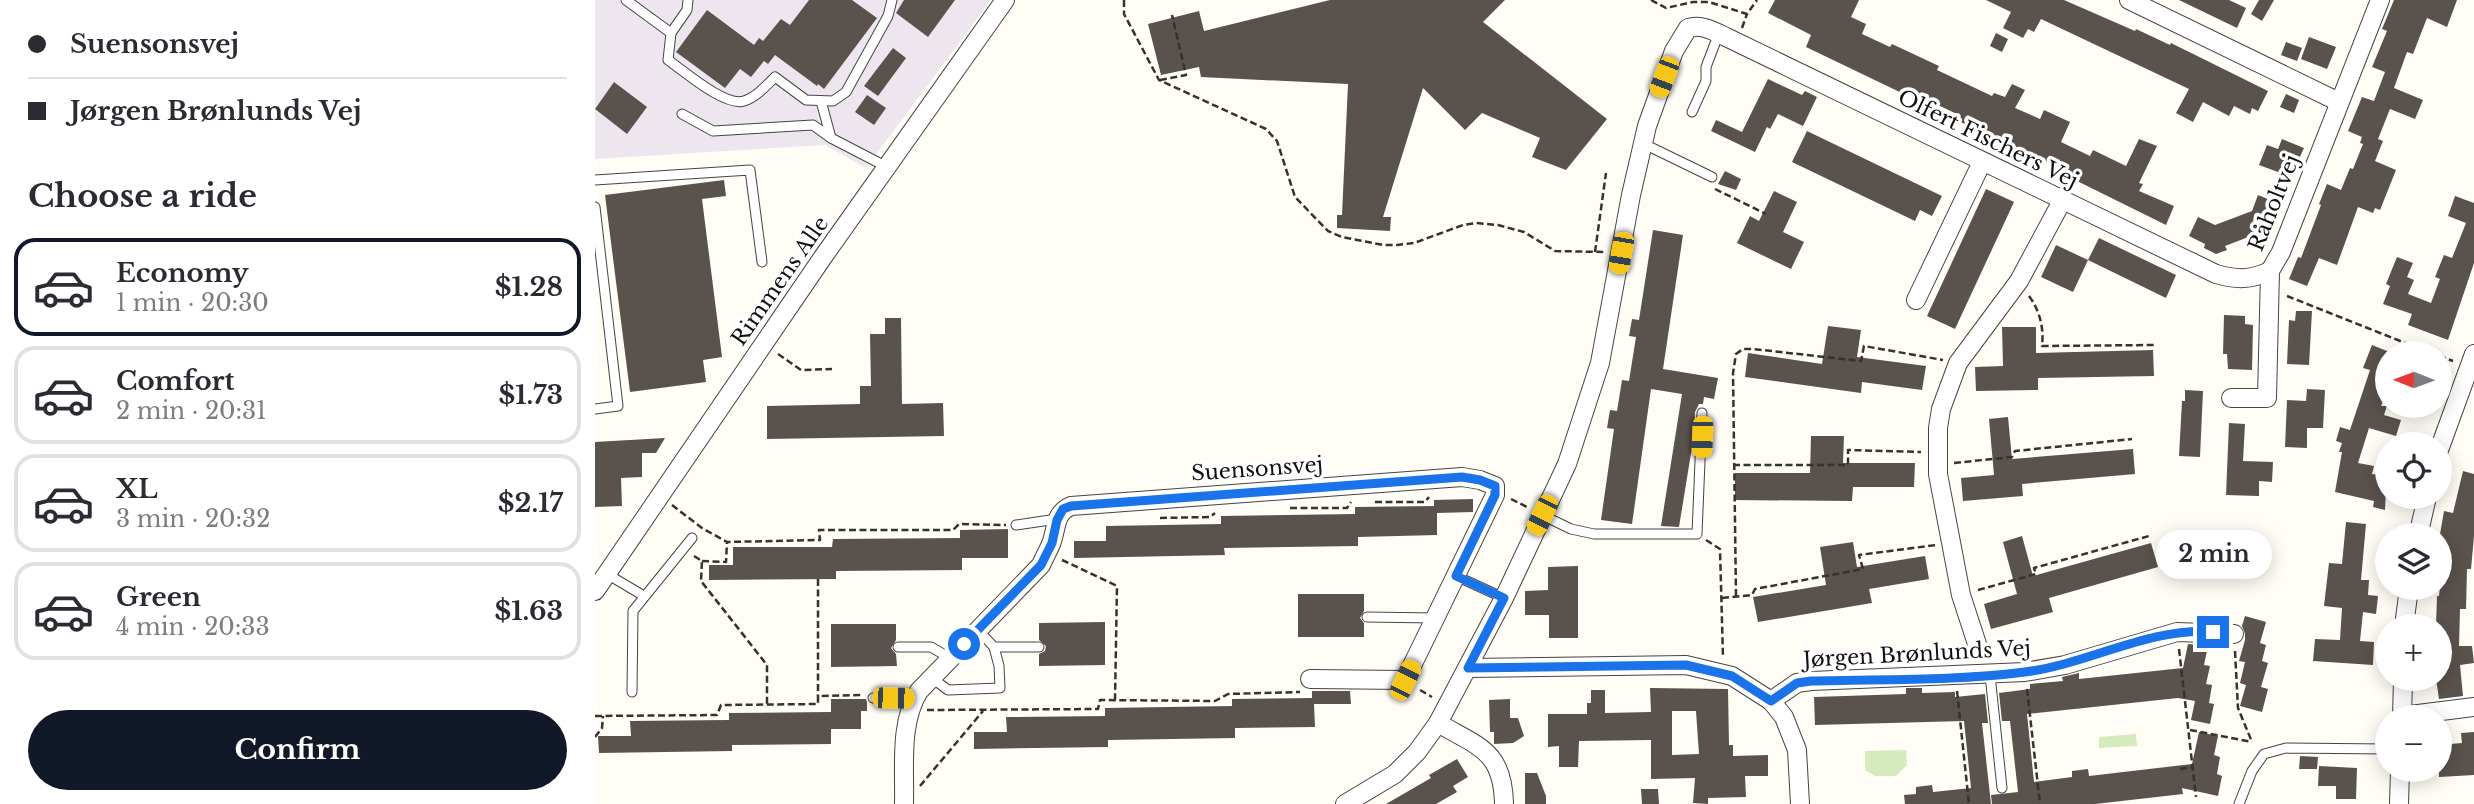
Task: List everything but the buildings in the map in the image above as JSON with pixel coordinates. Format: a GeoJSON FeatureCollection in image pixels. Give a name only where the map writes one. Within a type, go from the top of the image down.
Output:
{"type":"FeatureCollection","features":[{"type":"Feature","properties":{"kind":"street","name":"Rimmens Alle"},"geometry":{"type":"LineString","coordinates":[[595,591],[763,344],[1005,0]]}},
{"type":"Feature","properties":{"kind":"street"},"geometry":{"type":"LineString","coordinates":[[2129,0],[2339,102]]}},
{"type":"Feature","properties":{"kind":"street","name":"Råholtvej"},"geometry":{"type":"LineString","coordinates":[[2231,398],[2267,398],[2270,280],[2380,0]]}},
{"type":"Feature","properties":{"kind":"street","name":"Olfert Fischers Vej"},"geometry":{"type":"LineString","coordinates":[[1642,144],[1674,51],[1688,28],[1704,27],[2216,274],[2237,280],[2270,280]]}},
{"type":"Feature","properties":{"kind":"street"},"geometry":{"type":"LineString","coordinates":[[1345,804],[1395,774],[1417,752],[1438,723],[1504,598],[1567,464],[1600,363],[1642,144]]}},
{"type":"Feature","properties":{"kind":"street"},"geometry":{"type":"LineString","coordinates":[[1916,300],[1982,162]]}},
{"type":"Feature","properties":{"kind":"street"},"geometry":{"type":"LineString","coordinates":[[1977,643],[1961,595],[1938,474],[1941,409],[1958,363],[2019,281],[2062,201]]}},
{"type":"Feature","properties":{"kind":"street"},"geometry":{"type":"LineString","coordinates":[[2446,432],[2474,354]]}},
{"type":"Feature","properties":{"kind":"street","name":"Suensonsvej"},"geometry":{"type":"LineString","coordinates":[[1057,520],[1063,509],[1071,506],[1462,477],[1495,486],[1495,495]]}},
{"type":"Feature","properties":{"kind":"street"},"geometry":{"type":"LineString","coordinates":[[1310,679],[1405,680],[1495,495]]}},
{"type":"Feature","properties":{"kind":"street"},"geometry":{"type":"LineString","coordinates":[[909,799],[905,737],[912,704],[950,658],[1041,565],[1052,543],[1057,520]]}},
{"type":"Feature","properties":{"kind":"street","name":"Jørgen Brønlunds Vej"},"geometry":{"type":"LineString","coordinates":[[1771,701],[1797,683],[2025,673],[2065,665],[2177,632],[2234,634]]}},
{"type":"Feature","properties":{"kind":"street"},"geometry":{"type":"LineString","coordinates":[[1468,668],[1686,665],[1723,673],[1749,685],[1771,701],[1784,717],[1797,750],[1800,804]]}},
{"type":"Feature","properties":{"kind":"street"},"geometry":{"type":"LineString","coordinates":[[2452,710],[2474,707]]}},
{"type":"Feature","properties":{"kind":"street"},"geometry":{"type":"LineString","coordinates":[[1438,723],[1476,742],[1489,755],[1499,771],[1504,788],[1504,804]]}},
{"type":"Feature","properties":{"kind":"street"},"geometry":{"type":"LineString","coordinates":[[2399,804],[2400,782]]}},
{"type":"Feature","properties":{"kind":"lane"},"geometry":{"type":"LineString","coordinates":[[627,0],[671,33]]}},
{"type":"Feature","properties":{"kind":"lane"},"geometry":{"type":"LineString","coordinates":[[688,0],[687,10],[671,33],[668,60],[729,101],[743,101],[758,93],[775,77],[806,100],[821,102],[834,101],[846,92],[888,16],[892,0]]}},
{"type":"Feature","properties":{"kind":"lane"},"geometry":{"type":"LineString","coordinates":[[1692,113],[1706,81],[1706,67],[1719,33]]}},
{"type":"Feature","properties":{"kind":"lane"},"geometry":{"type":"LineString","coordinates":[[821,102],[831,138]]}},
{"type":"Feature","properties":{"kind":"lane"},"geometry":{"type":"LineString","coordinates":[[682,114],[713,131],[813,125],[831,138],[887,167]]}},
{"type":"Feature","properties":{"kind":"lane"},"geometry":{"type":"LineString","coordinates":[[1642,144],[1712,177]]}},
{"type":"Feature","properties":{"kind":"lane"},"geometry":{"type":"LineString","coordinates":[[595,180],[750,170],[762,261]]}},
{"type":"Feature","properties":{"kind":"lane"},"geometry":{"type":"LineString","coordinates":[[595,207],[618,406],[595,409]]}},
{"type":"Feature","properties":{"kind":"lane"},"geometry":{"type":"LineString","coordinates":[[1542,515],[1571,529],[1594,534],[1697,534],[1702,413]]}},
{"type":"Feature","properties":{"kind":"lane"},"geometry":{"type":"LineString","coordinates":[[1016,525],[1057,520]]}},
{"type":"Feature","properties":{"kind":"lane"},"geometry":{"type":"LineString","coordinates":[[632,692],[633,611],[692,538]]}},
{"type":"Feature","properties":{"kind":"lane"},"geometry":{"type":"LineString","coordinates":[[607,574],[644,596]]}},
{"type":"Feature","properties":{"kind":"lane"},"geometry":{"type":"LineString","coordinates":[[1456,576],[1504,598]]}},
{"type":"Feature","properties":{"kind":"lane"},"geometry":{"type":"LineString","coordinates":[[1367,617],[1435,618]]}},
{"type":"Feature","properties":{"kind":"lane"},"geometry":{"type":"LineString","coordinates":[[932,678],[948,690],[1000,688],[995,647],[978,630]]}},
{"type":"Feature","properties":{"kind":"lane"},"geometry":{"type":"LineString","coordinates":[[898,647],[931,647],[950,658]]}},
{"type":"Feature","properties":{"kind":"lane"},"geometry":{"type":"LineString","coordinates":[[995,647],[1039,647]]}},
{"type":"Feature","properties":{"kind":"lane"},"geometry":{"type":"LineString","coordinates":[[1990,675],[2002,788]]}},
{"type":"Feature","properties":{"kind":"lane"},"geometry":{"type":"LineString","coordinates":[[873,698],[912,704]]}},
{"type":"Feature","properties":{"kind":"lane"},"geometry":{"type":"LineString","coordinates":[[2239,804],[2252,771],[2264,754],[2286,748],[2375,749]]}},
{"type":"Feature","properties":{"kind":"path"},"geometry":{"type":"LineString","coordinates":[[1124,0],[1125,14],[1159,80],[1266,129],[1277,141],[1294,197],[1328,231],[1342,237],[1383,245],[1398,245],[1414,243],[1476,223],[1524,232],[1555,251],[1621,253]]}},
{"type":"Feature","properties":{"kind":"path"},"geometry":{"type":"LineString","coordinates":[[1651,0],[1666,8],[1693,2],[1709,2],[1747,15],[1757,0]]}},
{"type":"Feature","properties":{"kind":"path"},"geometry":{"type":"LineString","coordinates":[[1159,80],[1186,75],[1173,15]]}},
{"type":"Feature","properties":{"kind":"path"},"geometry":{"type":"LineString","coordinates":[[1595,252],[1606,173]]}},
{"type":"Feature","properties":{"kind":"path"},"geometry":{"type":"LineString","coordinates":[[1712,177],[1708,186],[1766,214]]}},
{"type":"Feature","properties":{"kind":"path"},"geometry":{"type":"LineString","coordinates":[[2270,280],[2404,341]]}},
{"type":"Feature","properties":{"kind":"path"},"geometry":{"type":"LineString","coordinates":[[2019,281],[2033,301],[2040,318],[2042,346],[2154,345]]}},
{"type":"Feature","properties":{"kind":"path"},"geometry":{"type":"LineString","coordinates":[[763,344],[801,370],[832,369]]}},
{"type":"Feature","properties":{"kind":"path"},"geometry":{"type":"LineString","coordinates":[[1736,596],[1733,373],[1736,354],[1743,349],[1861,361],[1864,346],[1958,363]]}},
{"type":"Feature","properties":{"kind":"path"},"geometry":{"type":"LineString","coordinates":[[1938,474],[1950,464],[2011,457],[2015,451],[2132,439]]}},
{"type":"Feature","properties":{"kind":"path"},"geometry":{"type":"LineString","coordinates":[[1733,465],[1848,465],[1848,450],[1937,452]]}},
{"type":"Feature","properties":{"kind":"path"},"geometry":{"type":"LineString","coordinates":[[1364,502],[1425,502],[1431,495]]}},
{"type":"Feature","properties":{"kind":"path"},"geometry":{"type":"LineString","coordinates":[[1495,495],[1505,495],[1542,515]]}},
{"type":"Feature","properties":{"kind":"path"},"geometry":{"type":"LineString","coordinates":[[661,497],[702,528],[727,542],[820,540],[819,530],[953,530],[959,524],[1016,525]]}},
{"type":"Feature","properties":{"kind":"path"},"geometry":{"type":"LineString","coordinates":[[1284,508],[1347,508],[1352,502]]}},
{"type":"Feature","properties":{"kind":"path"},"geometry":{"type":"LineString","coordinates":[[1154,518],[1210,517],[1220,509]]}},
{"type":"Feature","properties":{"kind":"path"},"geometry":{"type":"LineString","coordinates":[[1697,534],[1720,550],[1723,673]]}},
{"type":"Feature","properties":{"kind":"path"},"geometry":{"type":"LineString","coordinates":[[1961,595],[2036,575],[2034,568],[2149,536]]}},
{"type":"Feature","properties":{"kind":"path"},"geometry":{"type":"LineString","coordinates":[[684,548],[702,561],[726,562],[727,542]]}},
{"type":"Feature","properties":{"kind":"path"},"geometry":{"type":"LineString","coordinates":[[1722,598],[1752,595],[1755,589],[1863,569],[1859,555],[1951,543]]}},
{"type":"Feature","properties":{"kind":"path"},"geometry":{"type":"LineString","coordinates":[[1047,553],[1118,586],[1115,700]]}},
{"type":"Feature","properties":{"kind":"path"},"geometry":{"type":"LineString","coordinates":[[702,561],[701,581],[767,665],[767,705]]}},
{"type":"Feature","properties":{"kind":"path"},"geometry":{"type":"LineString","coordinates":[[595,716],[717,715],[721,705],[818,704],[818,579]]}},
{"type":"Feature","properties":{"kind":"path"},"geometry":{"type":"LineString","coordinates":[[2177,632],[2196,797]]}},
{"type":"Feature","properties":{"kind":"path"},"geometry":{"type":"LineString","coordinates":[[2234,634],[2238,708],[2252,742],[2264,754]]}},
{"type":"Feature","properties":{"kind":"path"},"geometry":{"type":"LineString","coordinates":[[2025,673],[2040,804]]}},
{"type":"Feature","properties":{"kind":"path"},"geometry":{"type":"LineString","coordinates":[[1955,677],[1969,804]]}},
{"type":"Feature","properties":{"kind":"path"},"geometry":{"type":"LineString","coordinates":[[912,704],[983,710],[1098,709],[1100,700],[1215,701],[1228,694],[1300,693],[1300,678],[1310,679]]}},
{"type":"Feature","properties":{"kind":"path"},"geometry":{"type":"LineString","coordinates":[[1405,680],[1447,706]]}},
{"type":"Feature","properties":{"kind":"path"},"geometry":{"type":"LineString","coordinates":[[818,695],[867,695],[873,698]]}},
{"type":"Feature","properties":{"kind":"path"},"geometry":{"type":"LineString","coordinates":[[909,799],[983,710]]}},
{"type":"Feature","properties":{"kind":"path"},"geometry":{"type":"LineString","coordinates":[[595,737],[602,728],[603,716]]}},
{"type":"Feature","properties":{"kind":"path"},"geometry":{"type":"LineString","coordinates":[[2189,729],[2252,742]]}},
{"type":"Feature","properties":{"kind":"path"},"geometry":{"type":"LineString","coordinates":[[2180,769],[2194,768]]}},
{"type":"Feature","properties":{"kind":"shaded area"},"geometry":{"type":"Polygon","coordinates":[[[595,0],[991,0],[866,168],[825,145],[595,159],[595,0]]]}},
{"type":"Feature","properties":{"kind":"green space"},"geometry":{"type":"Polygon","coordinates":[[[2136,734],[2137,746],[2099,748],[2099,737],[2136,734]]]}},
{"type":"Feature","properties":{"kind":"green space"},"geometry":{"type":"Polygon","coordinates":[[[1906,750],[1907,765],[1896,776],[1875,776],[1865,770],[1865,751],[1906,750]]]}},
{"type":"Feature","properties":{"kind":"route"},"geometry":{"type":"LineString","coordinates":[[964,644],[1041,565],[1052,543],[1057,520],[1063,509],[1071,506],[1462,477],[1495,486],[1495,495],[1456,576],[1504,598],[1468,668],[1686,665],[1732,676],[1771,701],[1783,690],[1797,683],[2025,673],[2065,665],[2177,632],[2213,632]]}}]}
